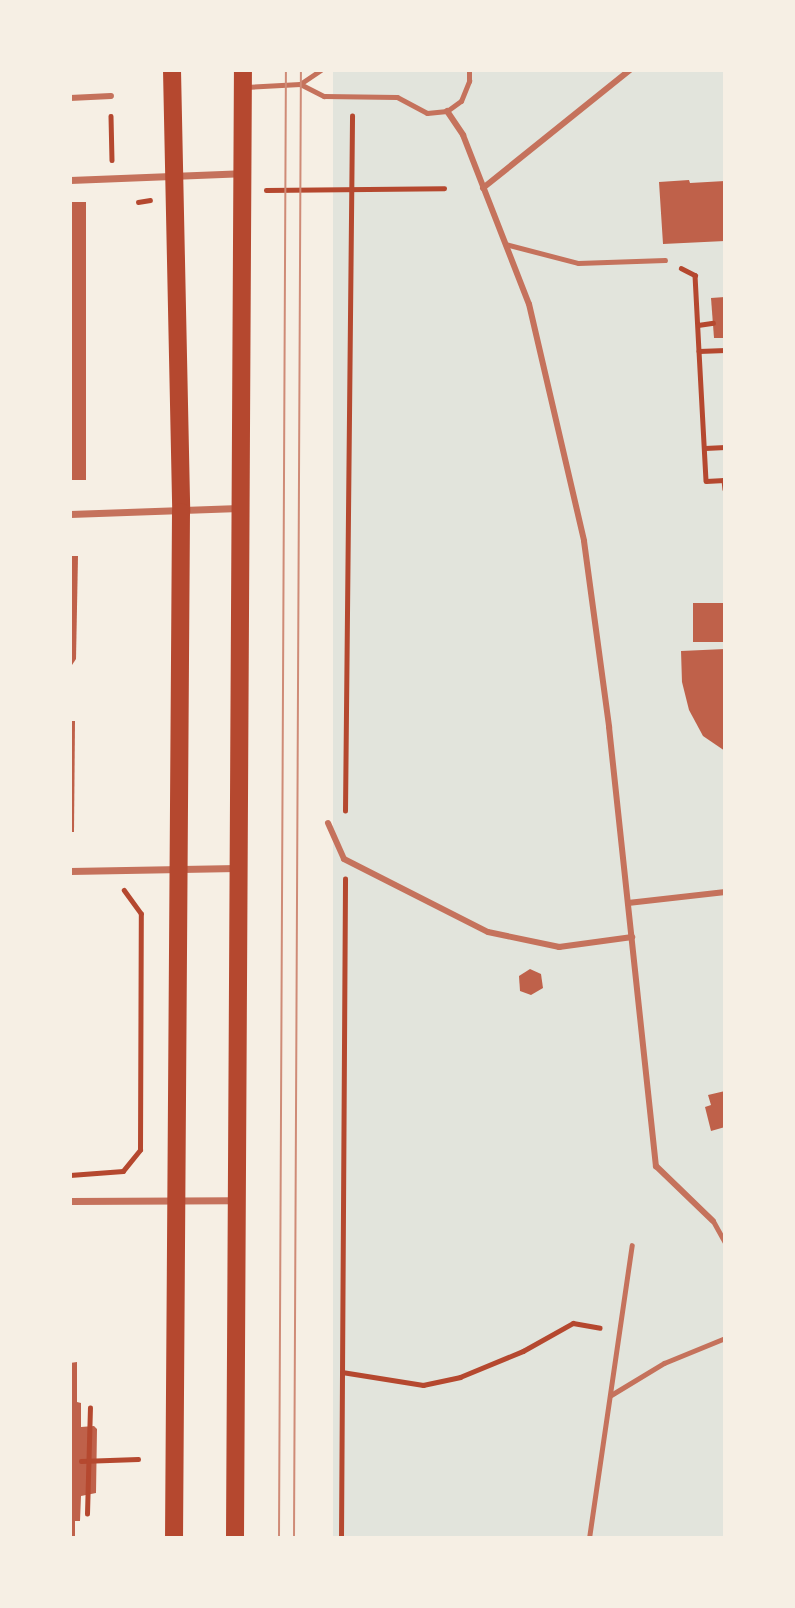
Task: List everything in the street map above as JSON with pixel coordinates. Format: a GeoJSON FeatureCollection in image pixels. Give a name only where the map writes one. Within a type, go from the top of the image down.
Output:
{"type":"FeatureCollection","features":[{"type":"Feature","properties":{"kind":"main road"},"geometry":{"type":"LineString","coordinates":[[172,70],[181,512],[174,1200],[174,1538]]}},
{"type":"Feature","properties":{"kind":"main road"},"geometry":{"type":"LineString","coordinates":[[235,1538],[241,868],[243,79]]}},
{"type":"Feature","properties":{"kind":"street"},"geometry":{"type":"LineString","coordinates":[[482,184],[630,70]]}},
{"type":"Feature","properties":{"kind":"street"},"geometry":{"type":"LineString","coordinates":[[70,99],[111,96]]}},
{"type":"Feature","properties":{"kind":"street"},"geometry":{"type":"LineString","coordinates":[[447,111],[463,135],[529,304],[584,541],[609,727],[656,1166],[713,1221]]}},
{"type":"Feature","properties":{"kind":"street"},"geometry":{"type":"LineString","coordinates":[[70,180],[242,173]]}},
{"type":"Feature","properties":{"kind":"street"},"geometry":{"type":"LineString","coordinates":[[70,514],[240,508]]}},
{"type":"Feature","properties":{"kind":"street"},"geometry":{"type":"LineString","coordinates":[[328,823],[344,859],[488,932],[559,947],[632,937]]}},
{"type":"Feature","properties":{"kind":"street"},"geometry":{"type":"LineString","coordinates":[[70,871],[241,868]]}},
{"type":"Feature","properties":{"kind":"street"},"geometry":{"type":"LineString","coordinates":[[628,903],[725,892]]}},
{"type":"Feature","properties":{"kind":"street"},"geometry":{"type":"LineString","coordinates":[[70,1201],[239,1200]]}},
{"type":"Feature","properties":{"kind":"lane"},"geometry":{"type":"LineString","coordinates":[[300,84],[321,70]]}},
{"type":"Feature","properties":{"kind":"lane"},"geometry":{"type":"LineString","coordinates":[[243,79],[300,84],[324,96],[397,97],[427,113],[447,111],[466,93],[469,70]]}},
{"type":"Feature","properties":{"kind":"lane"},"geometry":{"type":"LineString","coordinates":[[505,244],[578,263],[665,260]]}},
{"type":"Feature","properties":{"kind":"lane"},"geometry":{"type":"LineString","coordinates":[[713,1221],[725,1243]]}},
{"type":"Feature","properties":{"kind":"lane"},"geometry":{"type":"LineString","coordinates":[[589,1538],[632,1245]]}},
{"type":"Feature","properties":{"kind":"lane"},"geometry":{"type":"LineString","coordinates":[[611,1395],[664,1363],[725,1338]]}},
{"type":"Feature","properties":{"kind":"path"},"geometry":{"type":"LineString","coordinates":[[111,96],[113,179]]}},
{"type":"Feature","properties":{"kind":"path"},"geometry":{"type":"LineString","coordinates":[[341,1538],[344,859],[352,97]]}},
{"type":"Feature","properties":{"kind":"path"},"geometry":{"type":"LineString","coordinates":[[300,190],[444,188]]}},
{"type":"Feature","properties":{"kind":"path"},"geometry":{"type":"LineString","coordinates":[[665,260],[695,275],[706,481],[724,480],[725,489]]}},
{"type":"Feature","properties":{"kind":"path"},"geometry":{"type":"LineString","coordinates":[[698,324],[713,323]]}},
{"type":"Feature","properties":{"kind":"path"},"geometry":{"type":"LineString","coordinates":[[699,351],[725,350]]}},
{"type":"Feature","properties":{"kind":"path"},"geometry":{"type":"LineString","coordinates":[[705,447],[725,447]]}},
{"type":"Feature","properties":{"kind":"path"},"geometry":{"type":"LineString","coordinates":[[70,1175],[123,1171],[139,1150],[141,914],[131,896]]}},
{"type":"Feature","properties":{"kind":"path"},"geometry":{"type":"LineString","coordinates":[[342,1372],[423,1385],[460,1377],[523,1351],[573,1324],[620,1332]]}},
{"type":"Feature","properties":{"kind":"path"},"geometry":{"type":"LineString","coordinates":[[87,1514],[90,1408]]}},
{"type":"Feature","properties":{"kind":"path"},"geometry":{"type":"LineString","coordinates":[[81,1461],[138,1459]]}},
{"type":"Feature","properties":{"kind":"shaded area"},"geometry":{"type":"Polygon","coordinates":[[[333,70],[725,70],[725,1538],[333,1538],[333,70]]]}},
{"type":"Feature","properties":{"kind":"building"},"geometry":{"type":"Polygon","coordinates":[[[689,180],[690,183],[725,181],[725,241],[663,244],[659,182],[689,180]]]}},
{"type":"Feature","properties":{"kind":"building"},"geometry":{"type":"Polygon","coordinates":[[[70,202],[86,202],[86,480],[70,480],[70,202]]]}},
{"type":"Feature","properties":{"kind":"building"},"geometry":{"type":"Polygon","coordinates":[[[725,297],[725,338],[714,338],[711,298],[725,297]]]}},
{"type":"Feature","properties":{"kind":"building"},"geometry":{"type":"Polygon","coordinates":[[[70,556],[78,556],[76,659],[70,668],[70,556]]]}},
{"type":"Feature","properties":{"kind":"building"},"geometry":{"type":"Polygon","coordinates":[[[693,603],[725,603],[725,642],[693,642],[693,603]]]}},
{"type":"Feature","properties":{"kind":"building"},"geometry":{"type":"Polygon","coordinates":[[[725,649],[725,751],[703,736],[689,710],[682,682],[681,651],[725,649]]]}},
{"type":"Feature","properties":{"kind":"building"},"geometry":{"type":"Polygon","coordinates":[[[70,721],[75,721],[74,832],[70,832],[70,721]]]}},
{"type":"Feature","properties":{"kind":"building"},"geometry":{"type":"Polygon","coordinates":[[[530,969],[541,974],[543,988],[531,995],[520,991],[519,976],[530,969]]]}},
{"type":"Feature","properties":{"kind":"building"},"geometry":{"type":"Polygon","coordinates":[[[725,1091],[725,1127],[711,1131],[705,1107],[711,1105],[708,1095],[725,1091]]]}},
{"type":"Feature","properties":{"kind":"building"},"geometry":{"type":"Polygon","coordinates":[[[77,1362],[77,1402],[81,1403],[81,1427],[94,1426],[97,1429],[96,1493],[81,1496],[80,1521],[75,1521],[75,1538],[70,1538],[70,1363],[77,1362]]]}},
{"type":"Feature","properties":{"kind":"tram line"},"geometry":{"type":"LineString","coordinates":[[279,1538],[286,70]]}},
{"type":"Feature","properties":{"kind":"tram line"},"geometry":{"type":"LineString","coordinates":[[294,1538],[301,70]]}}]}
